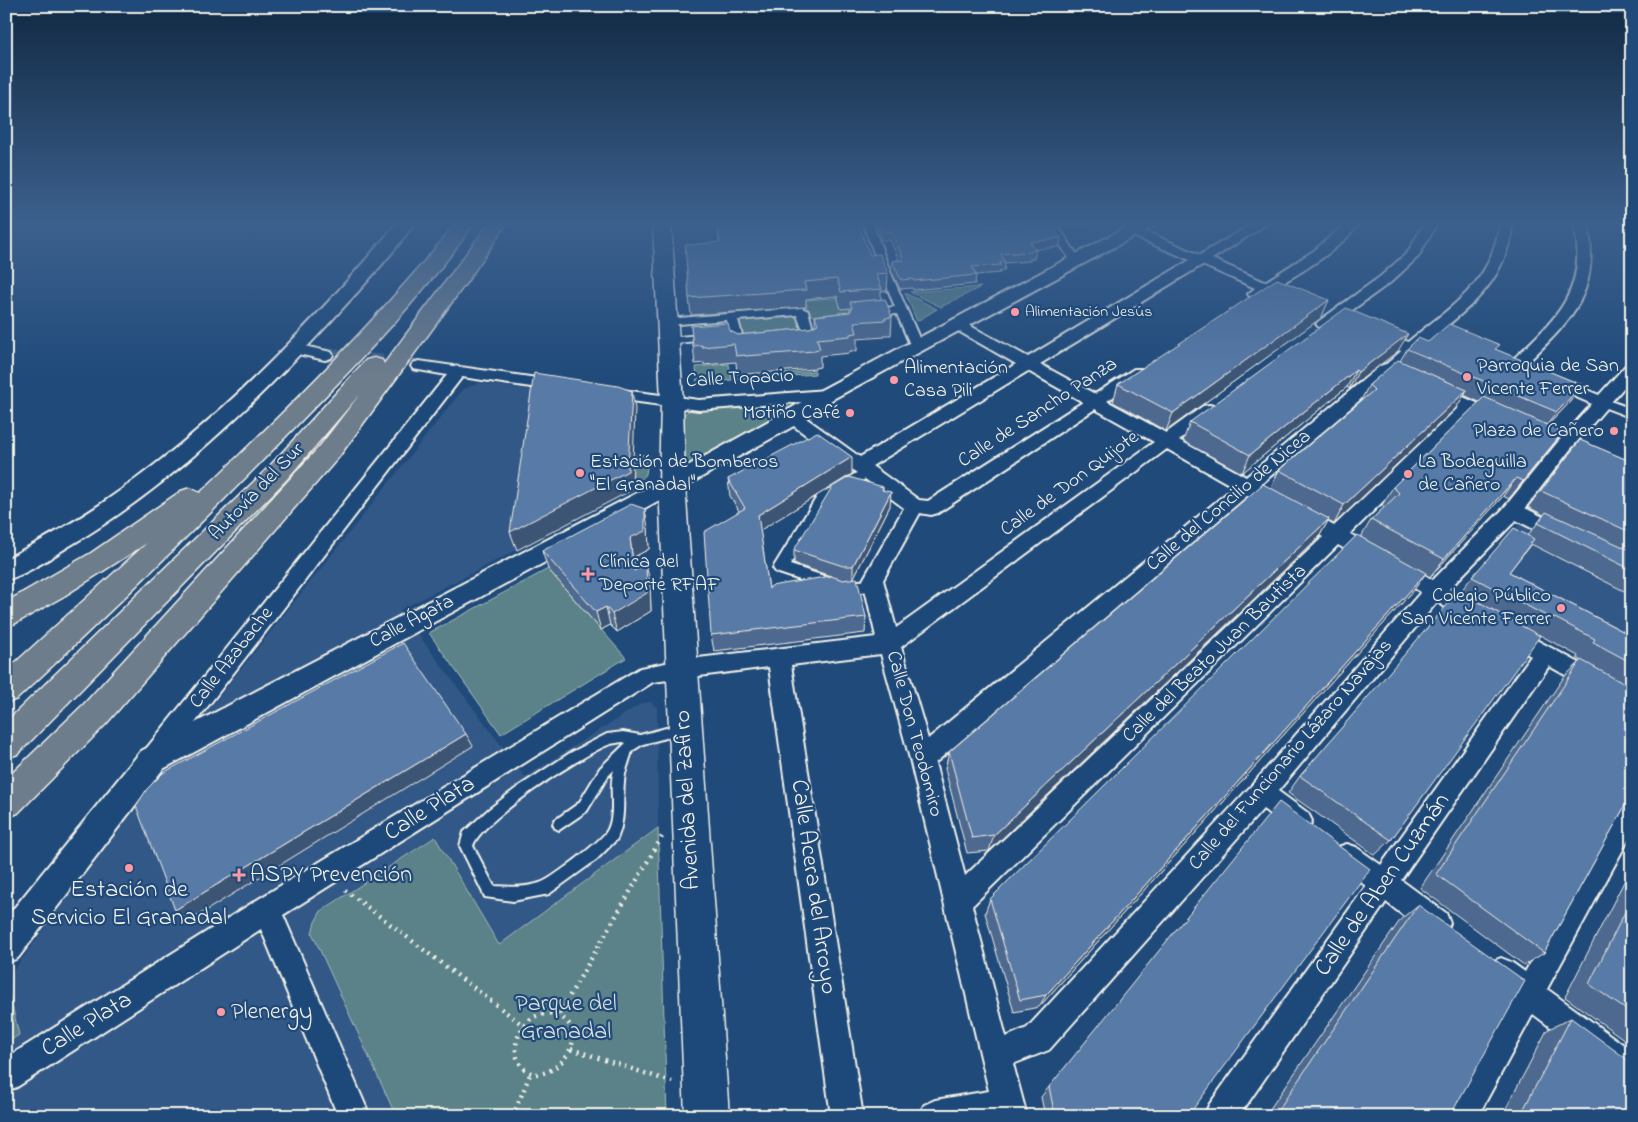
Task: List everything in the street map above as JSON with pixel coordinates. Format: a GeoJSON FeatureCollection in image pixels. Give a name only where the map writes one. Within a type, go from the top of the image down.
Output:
{"type":"FeatureCollection","features":[{"type":"Feature","properties":{"kind":"highway","name":"Autovía del Sur"},"geometry":{"type":"LineString","coordinates":[[6,690],[180,528],[297,413],[382,323],[424,274]]}},
{"type":"Feature","properties":{"kind":"highway","name":"Autovía del Sur"},"geometry":{"type":"LineString","coordinates":[[6,744],[277,474],[408,327],[450,274]]}},
{"type":"Feature","properties":{"kind":"highway"},"geometry":{"type":"LineString","coordinates":[[329,452],[462,274]]}},
{"type":"Feature","properties":{"kind":"highway"},"geometry":{"type":"LineString","coordinates":[[6,814],[329,452],[472,274]]}},
{"type":"Feature","properties":{"kind":"highway"},"geometry":{"type":"LineString","coordinates":[[6,615],[84,572],[130,543],[209,482],[259,436],[297,413]]}},
{"type":"Feature","properties":{"kind":"highway"},"geometry":{"type":"LineString","coordinates":[[6,802],[95,714]]}},
{"type":"Feature","properties":{"kind":"main road","name":"Avenida del Zafiro"},"geometry":{"type":"LineString","coordinates":[[665,274],[672,402],[672,484],[681,669],[707,1116]]}},
{"type":"Feature","properties":{"kind":"street"},"geometry":{"type":"LineString","coordinates":[[6,571],[64,539],[124,500],[173,461],[253,390],[295,349],[364,274]]}},
{"type":"Feature","properties":{"kind":"street"},"geometry":{"type":"LineString","coordinates":[[888,274],[918,347]]}},
{"type":"Feature","properties":{"kind":"street","name":"Calle Ágata"},"geometry":{"type":"LineString","coordinates":[[152,760],[672,484],[793,417],[826,395],[1054,274]]}},
{"type":"Feature","properties":{"kind":"street"},"geometry":{"type":"LineString","coordinates":[[793,417],[863,469],[914,506],[873,580],[875,586],[842,588],[781,568],[823,498],[863,469],[1028,364],[1178,274]]}},
{"type":"Feature","properties":{"kind":"street"},"geometry":{"type":"LineString","coordinates":[[1236,274],[1291,298]]}},
{"type":"Feature","properties":{"kind":"street"},"geometry":{"type":"LineString","coordinates":[[1241,304],[1286,274]]}},
{"type":"Feature","properties":{"kind":"street"},"geometry":{"type":"LineString","coordinates":[[1310,334],[1391,274]]}},
{"type":"Feature","properties":{"kind":"street","name":"Calle del Concilio de Nicea"},"geometry":{"type":"LineString","coordinates":[[1410,348],[1475,293],[1490,274]]}},
{"type":"Feature","properties":{"kind":"street"},"geometry":{"type":"LineString","coordinates":[[1514,366],[1555,327],[1581,285],[1582,274]]}},
{"type":"Feature","properties":{"kind":"street"},"geometry":{"type":"LineString","coordinates":[[858,313],[902,310]]}},
{"type":"Feature","properties":{"kind":"street"},"geometry":{"type":"LineString","coordinates":[[668,331],[732,317],[802,311],[810,323],[810,341]]}},
{"type":"Feature","properties":{"kind":"street"},"geometry":{"type":"LineString","coordinates":[[732,317],[739,347]]}},
{"type":"Feature","properties":{"kind":"street"},"geometry":{"type":"LineString","coordinates":[[958,325],[1435,590],[1632,702]]}},
{"type":"Feature","properties":{"kind":"street"},"geometry":{"type":"LineString","coordinates":[[668,331],[736,335]]}},
{"type":"Feature","properties":{"kind":"street"},"geometry":{"type":"LineString","coordinates":[[1368,331],[1410,348]]}},
{"type":"Feature","properties":{"kind":"street"},"geometry":{"type":"LineString","coordinates":[[1430,331],[1447,338]]}},
{"type":"Feature","properties":{"kind":"street"},"geometry":{"type":"LineString","coordinates":[[295,349],[326,355]]}},
{"type":"Feature","properties":{"kind":"street"},"geometry":{"type":"LineString","coordinates":[[1498,359],[1632,414]]}},
{"type":"Feature","properties":{"kind":"street","name":"Calle de Sancho Panza"},"geometry":{"type":"LineString","coordinates":[[914,506],[931,508],[1152,363]]}},
{"type":"Feature","properties":{"kind":"street"},"geometry":{"type":"LineString","coordinates":[[419,366],[458,370],[574,388]]}},
{"type":"Feature","properties":{"kind":"street","name":"Calle del Funcionario Lázaro Navajas"},"geometry":{"type":"LineString","coordinates":[[995,1057],[1038,1040],[1261,793],[1435,590],[1513,510],[1563,447],[1632,368]]}},
{"type":"Feature","properties":{"kind":"street"},"geometry":{"type":"LineString","coordinates":[[1386,369],[1512,424]]}},
{"type":"Feature","properties":{"kind":"street","name":"Calle del Concilio de Nicea"},"geometry":{"type":"LineString","coordinates":[[922,759],[1386,369]]}},
{"type":"Feature","properties":{"kind":"street","name":"Calle Azabache"},"geometry":{"type":"LineString","coordinates":[[6,946],[458,370]]}},
{"type":"Feature","properties":{"kind":"street","name":"Calle Topacio"},"geometry":{"type":"LineString","coordinates":[[594,391],[699,405],[826,395]]}},
{"type":"Feature","properties":{"kind":"street","name":"Calle de Don Quijote"},"geometry":{"type":"LineString","coordinates":[[681,669],[889,644],[1223,400]]}},
{"type":"Feature","properties":{"kind":"street","name":"Calle del Beato Juan Bautista"},"geometry":{"type":"LineString","coordinates":[[958,901],[1470,406]]}},
{"type":"Feature","properties":{"kind":"street"},"geometry":{"type":"LineString","coordinates":[[1513,510],[1581,543]]}},
{"type":"Feature","properties":{"kind":"street","name":"Calle Don Teodomiro"},"geometry":{"type":"LineString","coordinates":[[875,586],[889,644],[922,759],[1009,1110]]}},
{"type":"Feature","properties":{"kind":"street","name":"Calle de Aben Cuzmán"},"geometry":{"type":"LineString","coordinates":[[1220,1116],[1545,654]]}},
{"type":"Feature","properties":{"kind":"street","name":"Calle Acera del Arroyo"},"geometry":{"type":"LineString","coordinates":[[779,657],[847,1116]]}},
{"type":"Feature","properties":{"kind":"street","name":"Calle Plata"},"geometry":{"type":"LineString","coordinates":[[6,1076],[267,910],[648,674],[681,669]]}},
{"type":"Feature","properties":{"kind":"street"},"geometry":{"type":"LineString","coordinates":[[1261,793],[1453,936]]}},
{"type":"Feature","properties":{"kind":"street"},"geometry":{"type":"LineString","coordinates":[[1461,1116],[1632,808]]}},
{"type":"Feature","properties":{"kind":"street"},"geometry":{"type":"LineString","coordinates":[[267,910],[354,1116]]}},
{"type":"Feature","properties":{"kind":"street"},"geometry":{"type":"LineString","coordinates":[[1484,959],[1632,1070]]}},
{"type":"Feature","properties":{"kind":"street"},"geometry":{"type":"LineString","coordinates":[[935,1116],[1009,1110]]}},
{"type":"Feature","properties":{"kind":"lane","name":"Calle del Concilio de Nicea"},"geometry":{"type":"LineString","coordinates":[[1386,369],[1410,348]]}},
{"type":"Feature","properties":{"kind":"lane"},"geometry":{"type":"LineString","coordinates":[[559,824],[584,806],[604,772],[628,748],[640,740],[684,728]]}},
{"type":"Feature","properties":{"kind":"lane"},"geometry":{"type":"LineString","coordinates":[[628,748],[619,774],[618,820],[612,835],[591,856],[544,889],[513,894],[490,892],[466,846],[469,836],[493,813],[514,797],[574,757],[607,739],[623,737],[640,740]]}},
{"type":"Feature","properties":{"kind":"path"},"geometry":{"type":"LineString","coordinates":[[559,1014],[664,833]]}},
{"type":"Feature","properties":{"kind":"path"},"geometry":{"type":"LineString","coordinates":[[345,890],[524,1026]]}},
{"type":"Feature","properties":{"kind":"path"},"geometry":{"type":"LineString","coordinates":[[550,1012],[559,1014],[571,1026],[573,1035],[570,1049],[561,1064],[552,1070],[543,1074],[531,1072],[519,1064],[516,1055],[519,1035],[532,1018],[550,1012]]}},
{"type":"Feature","properties":{"kind":"path"},"geometry":{"type":"LineString","coordinates":[[570,1049],[672,1082]]}},
{"type":"Feature","properties":{"kind":"path"},"geometry":{"type":"LineString","coordinates":[[513,1116],[531,1072]]}},
{"type":"Feature","properties":{"kind":"shaded area"},"geometry":{"type":"Polygon","coordinates":[[[480,383],[539,391],[517,550],[400,610],[525,777],[642,703],[651,702],[657,707],[658,828],[499,945],[435,836],[321,911],[312,933],[396,1116],[6,1116],[6,981],[149,785],[463,389],[480,383]]]}},
{"type":"Feature","properties":{"kind":"shaded area","name":"Colegio Público San Vicente Ferrer"},"geometry":{"type":"Polygon","coordinates":[[[1522,521],[1632,576],[1632,685],[1461,591],[1522,521]]]}},
{"type":"Feature","properties":{"kind":"green space"},"geometry":{"type":"Polygon","coordinates":[[[981,287],[941,307],[910,292],[981,287]]]}},
{"type":"Feature","properties":{"kind":"green space"},"geometry":{"type":"Polygon","coordinates":[[[905,293],[937,309],[917,321],[905,293]]]}},
{"type":"Feature","properties":{"kind":"green space"},"geometry":{"type":"Polygon","coordinates":[[[878,295],[883,309],[810,316],[805,300],[878,295]]]}},
{"type":"Feature","properties":{"kind":"green space"},"geometry":{"type":"Polygon","coordinates":[[[801,312],[808,340],[741,346],[736,317],[801,312]]]}},
{"type":"Feature","properties":{"kind":"green space"},"geometry":{"type":"Polygon","coordinates":[[[729,364],[732,380],[697,384],[696,367],[729,364]]]}},
{"type":"Feature","properties":{"kind":"green space"},"geometry":{"type":"Polygon","coordinates":[[[815,371],[815,374],[734,381],[734,378],[815,371]]]}},
{"type":"Feature","properties":{"kind":"green space"},"geometry":{"type":"Polygon","coordinates":[[[787,404],[794,413],[698,468],[681,469],[680,417],[691,409],[787,404]]]}},
{"type":"Feature","properties":{"kind":"green space"},"geometry":{"type":"Polygon","coordinates":[[[649,454],[646,474],[632,490],[633,456],[649,454]]]}},
{"type":"Feature","properties":{"kind":"green space"},"geometry":{"type":"Polygon","coordinates":[[[548,569],[626,658],[501,734],[429,633],[548,569]]]}},
{"type":"Feature","properties":{"kind":"green space","name":"Parque del Granadal"},"geometry":{"type":"Polygon","coordinates":[[[658,828],[667,1116],[396,1116],[312,933],[321,911],[435,837],[499,945],[658,828]]]}},
{"type":"Feature","properties":{"kind":"green space"},"geometry":{"type":"Polygon","coordinates":[[[8,988],[19,1035],[6,1043],[6,990],[8,988]]]}},
{"type":"Feature","properties":{"kind":"building"},"geometry":{"type":"Polygon","coordinates":[[[687,274],[876,274],[882,289],[841,292],[837,279],[804,282],[806,290],[689,298],[687,274]]]}},
{"type":"Feature","properties":{"kind":"building"},"geometry":{"type":"Polygon","coordinates":[[[898,274],[976,275],[914,281],[913,279],[901,280],[898,274]]]}},
{"type":"Feature","properties":{"kind":"building"},"geometry":{"type":"Polygon","coordinates":[[[1277,279],[1329,300],[1173,413],[1118,384],[1277,279]]]}},
{"type":"Feature","properties":{"kind":"building"},"geometry":{"type":"Polygon","coordinates":[[[885,299],[892,317],[885,318],[886,320],[854,322],[857,333],[850,334],[850,336],[817,339],[820,349],[815,351],[736,356],[734,344],[693,346],[691,326],[728,323],[730,331],[738,335],[810,328],[818,324],[815,316],[850,312],[852,308],[850,302],[885,299]]]}},
{"type":"Feature","properties":{"kind":"building"},"geometry":{"type":"Polygon","coordinates":[[[1346,308],[1408,334],[1358,372],[1356,370],[1250,455],[1190,422],[1346,308]]]}},
{"type":"Feature","properties":{"kind":"building"},"geometry":{"type":"Polygon","coordinates":[[[1449,324],[1500,345],[1495,349],[1582,385],[1557,412],[1407,349],[1418,338],[1428,342],[1449,324]]]}},
{"type":"Feature","properties":{"kind":"building"},"geometry":{"type":"Polygon","coordinates":[[[1398,360],[1467,390],[1344,505],[1279,470],[1374,390],[1369,385],[1398,360]]]}},
{"type":"Feature","properties":{"kind":"building","name":"Estación de Bomberos \"El Granadal\""},"geometry":{"type":"Polygon","coordinates":[[[534,373],[618,386],[632,391],[628,471],[510,532],[534,373]]]}},
{"type":"Feature","properties":{"kind":"building"},"geometry":{"type":"Polygon","coordinates":[[[1484,397],[1563,432],[1523,481],[1516,478],[1444,559],[1371,520],[1399,493],[1393,487],[1484,397]]]}},
{"type":"Feature","properties":{"kind":"building"},"geometry":{"type":"Polygon","coordinates":[[[817,432],[852,457],[758,515],[769,589],[771,586],[831,576],[843,580],[857,578],[866,617],[711,635],[704,532],[745,508],[728,479],[817,432]]]}},
{"type":"Feature","properties":{"kind":"building"},"geometry":{"type":"Polygon","coordinates":[[[1580,440],[1632,462],[1632,533],[1541,491],[1580,440]]]}},
{"type":"Feature","properties":{"kind":"building"},"geometry":{"type":"Polygon","coordinates":[[[849,477],[883,487],[882,490],[891,492],[853,566],[843,566],[794,550],[832,487],[849,477]]]}},
{"type":"Feature","properties":{"kind":"building"},"geometry":{"type":"Polygon","coordinates":[[[1263,484],[1329,519],[994,835],[972,838],[949,752],[1263,484]]]}},
{"type":"Feature","properties":{"kind":"building","name":"Clínica del Deporte RFAF"},"geometry":{"type":"Polygon","coordinates":[[[631,504],[645,509],[645,531],[630,538],[634,571],[646,564],[647,593],[612,614],[606,607],[596,612],[542,551],[631,504]]]}},
{"type":"Feature","properties":{"kind":"building"},"geometry":{"type":"Polygon","coordinates":[[[1546,512],[1632,551],[1632,570],[1538,523],[1546,512]]]}},
{"type":"Feature","properties":{"kind":"building"},"geometry":{"type":"Polygon","coordinates":[[[1514,528],[1534,539],[1509,572],[1632,636],[1632,663],[1593,642],[1595,639],[1472,577],[1514,528]]]}},
{"type":"Feature","properties":{"kind":"building"},"geometry":{"type":"Polygon","coordinates":[[[1357,535],[1426,573],[1046,995],[1020,1000],[990,899],[1357,535]]]}},
{"type":"Feature","properties":{"kind":"building"},"geometry":{"type":"Polygon","coordinates":[[[1459,591],[1540,636],[1391,840],[1300,776],[1459,591]]]}},
{"type":"Feature","properties":{"kind":"building"},"geometry":{"type":"Polygon","coordinates":[[[403,643],[466,734],[175,910],[136,806],[147,789],[163,773],[403,643]]]}},
{"type":"Feature","properties":{"kind":"building"},"geometry":{"type":"Polygon","coordinates":[[[1581,660],[1632,688],[1632,793],[1544,953],[1436,874],[1581,660]]]}},
{"type":"Feature","properties":{"kind":"building"},"geometry":{"type":"Polygon","coordinates":[[[1279,802],[1370,869],[1188,1116],[1055,1116],[1049,1087],[1279,802]]]}},
{"type":"Feature","properties":{"kind":"building"},"geometry":{"type":"Polygon","coordinates":[[[1632,898],[1632,1014],[1589,984],[1632,898]]]}},
{"type":"Feature","properties":{"kind":"building"},"geometry":{"type":"Polygon","coordinates":[[[1418,905],[1525,981],[1450,1116],[1274,1116],[1418,905]]]}},
{"type":"Feature","properties":{"kind":"building"},"geometry":{"type":"Polygon","coordinates":[[[1571,1018],[1632,1063],[1632,1116],[1520,1116],[1571,1018]]]}},
{"type":"Feature","properties":{"kind":"tunnel"},"geometry":{"type":"LineString","coordinates":[[325,355],[419,366]]}},
{"type":"Feature","properties":{"kind":"place","name":"Alimentación Jesús"},"geometry":{"type":"Point","coordinates":[1015,312]}},
{"type":"Feature","properties":{"kind":"place","name":"Parroquia de San Vicente Ferrer"},"geometry":{"type":"Point","coordinates":[1467,377]}},
{"type":"Feature","properties":{"kind":"place","name":"Alimentación Casa Pili"},"geometry":{"type":"Point","coordinates":[894,380]}},
{"type":"Feature","properties":{"kind":"place","name":"Motiño Café"},"geometry":{"type":"Point","coordinates":[850,413]}},
{"type":"Feature","properties":{"kind":"place","name":"Plaza de Cañero"},"geometry":{"type":"Point","coordinates":[1614,431]}},
{"type":"Feature","properties":{"kind":"place","name":"Estación de Bomberos \"El Granadal\""},"geometry":{"type":"Point","coordinates":[580,473]}},
{"type":"Feature","properties":{"kind":"place","name":"La Bodeguilla de Cañero"},"geometry":{"type":"Point","coordinates":[1408,474]}},
{"type":"Feature","properties":{"kind":"place","name":"Clínica del Deporte RFAF"},"geometry":{"type":"Point","coordinates":[588,574]}},
{"type":"Feature","properties":{"kind":"place","name":"Colegio Público San Vicente Ferrer"},"geometry":{"type":"Point","coordinates":[1561,608]}},
{"type":"Feature","properties":{"kind":"place","name":"Estación de Servicio El Granadal"},"geometry":{"type":"Point","coordinates":[129,868]}},
{"type":"Feature","properties":{"kind":"place","name":"ASPY Prevención"},"geometry":{"type":"Point","coordinates":[239,875]}},
{"type":"Feature","properties":{"kind":"place","name":"Plenergy"},"geometry":{"type":"Point","coordinates":[221,1012]}}]}
